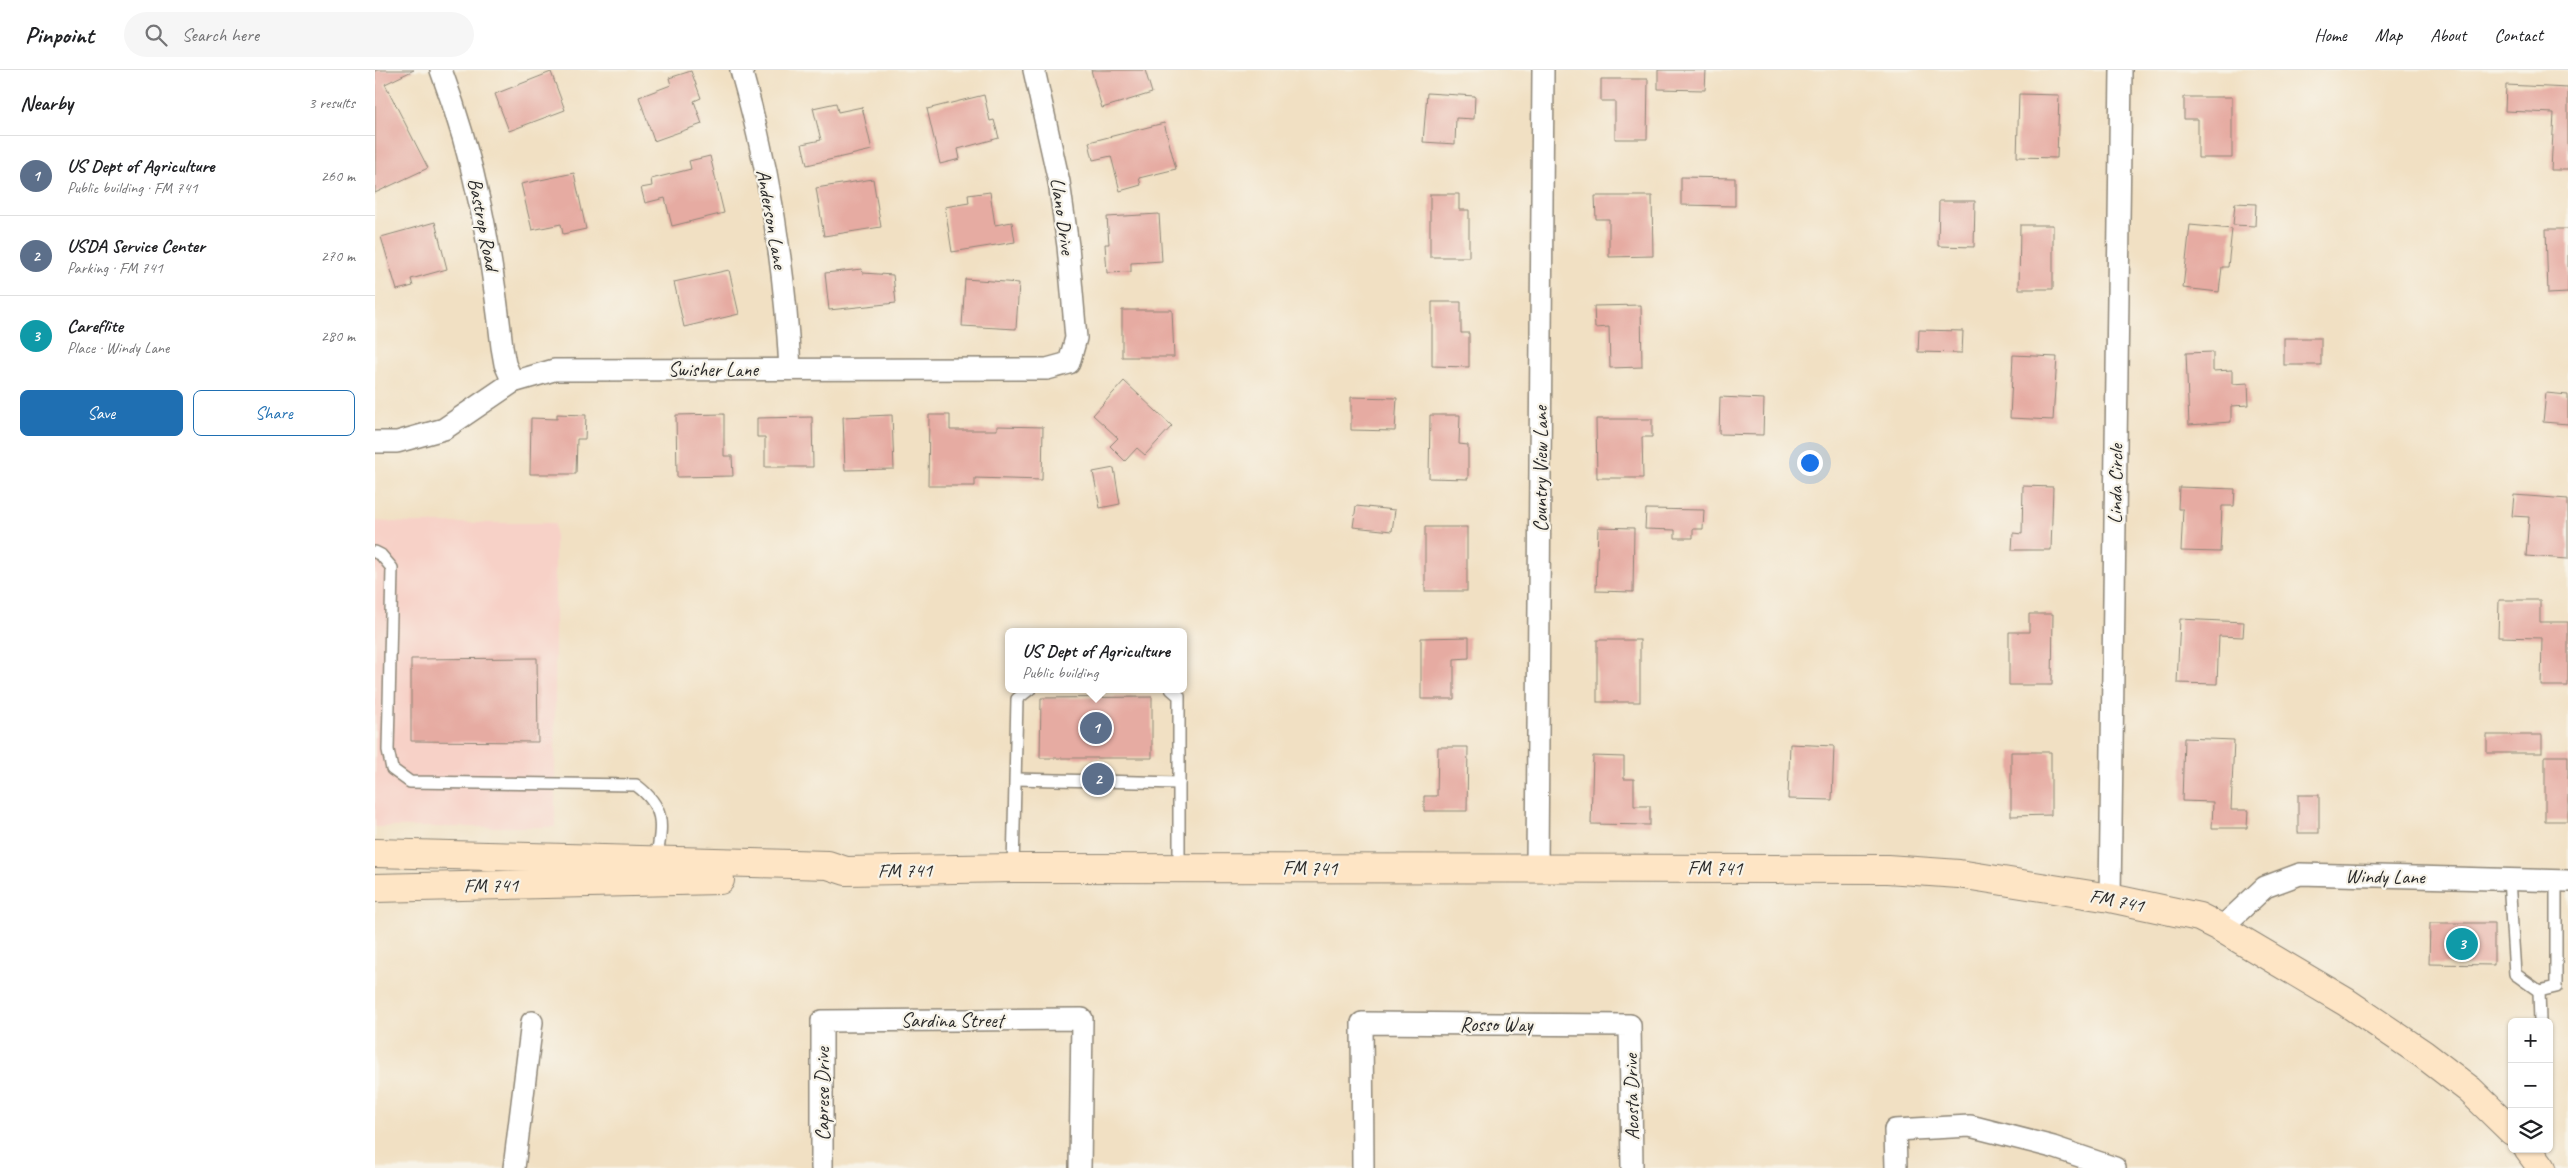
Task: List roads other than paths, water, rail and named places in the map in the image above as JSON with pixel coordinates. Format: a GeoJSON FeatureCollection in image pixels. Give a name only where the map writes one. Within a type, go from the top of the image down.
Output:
{"type":"FeatureCollection","features":[{"type":"Feature","properties":{"kind":"main road","name":"FM 741"},"geometry":{"type":"LineString","coordinates":[[375,854],[828,865],[845,871]]}},
{"type":"Feature","properties":{"kind":"main road","name":"FM 741"},"geometry":{"type":"LineString","coordinates":[[375,888],[829,877],[845,871],[1013,868],[1887,869],[1959,874],[2110,898],[2199,917],[2346,1002],[2423,1054],[2469,1090],[2508,1127]]}},
{"type":"Feature","properties":{"kind":"main road"},"geometry":{"type":"LineString","coordinates":[[2531,1153],[2542,1168]]}},
{"type":"Feature","properties":{"kind":"street","name":"Bastrop Road"},"geometry":{"type":"LineString","coordinates":[[441,70],[463,133],[485,219],[502,347],[505,364],[513,382]]}},
{"type":"Feature","properties":{"kind":"street","name":"Anderson Lane"},"geometry":{"type":"LineString","coordinates":[[741,70],[773,208],[782,278],[789,369]]}},
{"type":"Feature","properties":{"kind":"street","name":"Llano Drive"},"geometry":{"type":"LineString","coordinates":[[1034,70],[1059,182],[1068,246],[1076,338],[1069,363]]}},
{"type":"Feature","properties":{"kind":"street","name":"Country View Lane"},"geometry":{"type":"LineString","coordinates":[[1537,868],[1543,70]]}},
{"type":"Feature","properties":{"kind":"street","name":"Linda Circle"},"geometry":{"type":"LineString","coordinates":[[2110,898],[2121,70]]}},
{"type":"Feature","properties":{"kind":"street","name":"Swisher Lane"},"geometry":{"type":"LineString","coordinates":[[375,442],[397,442],[444,429],[513,382],[554,370],[584,368],[1047,369],[1069,363]]}},
{"type":"Feature","properties":{"kind":"street","name":"Windy Lane"},"geometry":{"type":"LineString","coordinates":[[2221,928],[2265,886],[2300,874],[2562,881]]}},
{"type":"Feature","properties":{"kind":"street","name":"Sardina Street"},"geometry":{"type":"LineString","coordinates":[[821,1021],[1082,1019],[1080,1168]]}},
{"type":"Feature","properties":{"kind":"street","name":"Caprese Drive"},"geometry":{"type":"LineString","coordinates":[[821,1021],[822,1168]]}},
{"type":"Feature","properties":{"kind":"street"},"geometry":{"type":"LineString","coordinates":[[514,1168],[532,1022]]}},
{"type":"Feature","properties":{"kind":"street","name":"Rosso Way"},"geometry":{"type":"LineString","coordinates":[[1363,1168],[1362,1023],[1630,1025]]}},
{"type":"Feature","properties":{"kind":"street","name":"Acosta Drive"},"geometry":{"type":"LineString","coordinates":[[1630,1025],[1632,1168]]}},
{"type":"Feature","properties":{"kind":"street"},"geometry":{"type":"LineString","coordinates":[[1896,1168],[1895,1130],[1969,1126],[2053,1147],[2115,1168]]}},
{"type":"Feature","properties":{"kind":"lane"},"geometry":{"type":"LineString","coordinates":[[375,552],[381,555],[391,568],[387,750],[392,769],[411,782],[636,785],[651,796],[661,812],[661,836],[657,861]]}},
{"type":"Feature","properties":{"kind":"lane"},"geometry":{"type":"LineString","coordinates":[[1013,868],[1017,779],[1017,699],[1025,693]]}},
{"type":"Feature","properties":{"kind":"lane"},"geometry":{"type":"LineString","coordinates":[[1176,693],[1179,696],[1179,868]]}},
{"type":"Feature","properties":{"kind":"lane"},"geometry":{"type":"LineString","coordinates":[[1017,779],[1179,783]]}},
{"type":"Feature","properties":{"kind":"lane"},"geometry":{"type":"LineString","coordinates":[[2509,879],[2515,974],[2539,991],[2556,987],[2562,881]]}},
{"type":"Feature","properties":{"kind":"lane"},"geometry":{"type":"LineString","coordinates":[[2539,991],[2540,1018]]}},
{"type":"Feature","properties":{"kind":"place","name":"US Dept of Agriculture"},"geometry":{"type":"Point","coordinates":[1096,728]}},
{"type":"Feature","properties":{"kind":"place","name":"USDA Service Center"},"geometry":{"type":"Point","coordinates":[1098,779]}},
{"type":"Feature","properties":{"kind":"place","name":"Careflite"},"geometry":{"type":"Point","coordinates":[2462,944]}}]}
